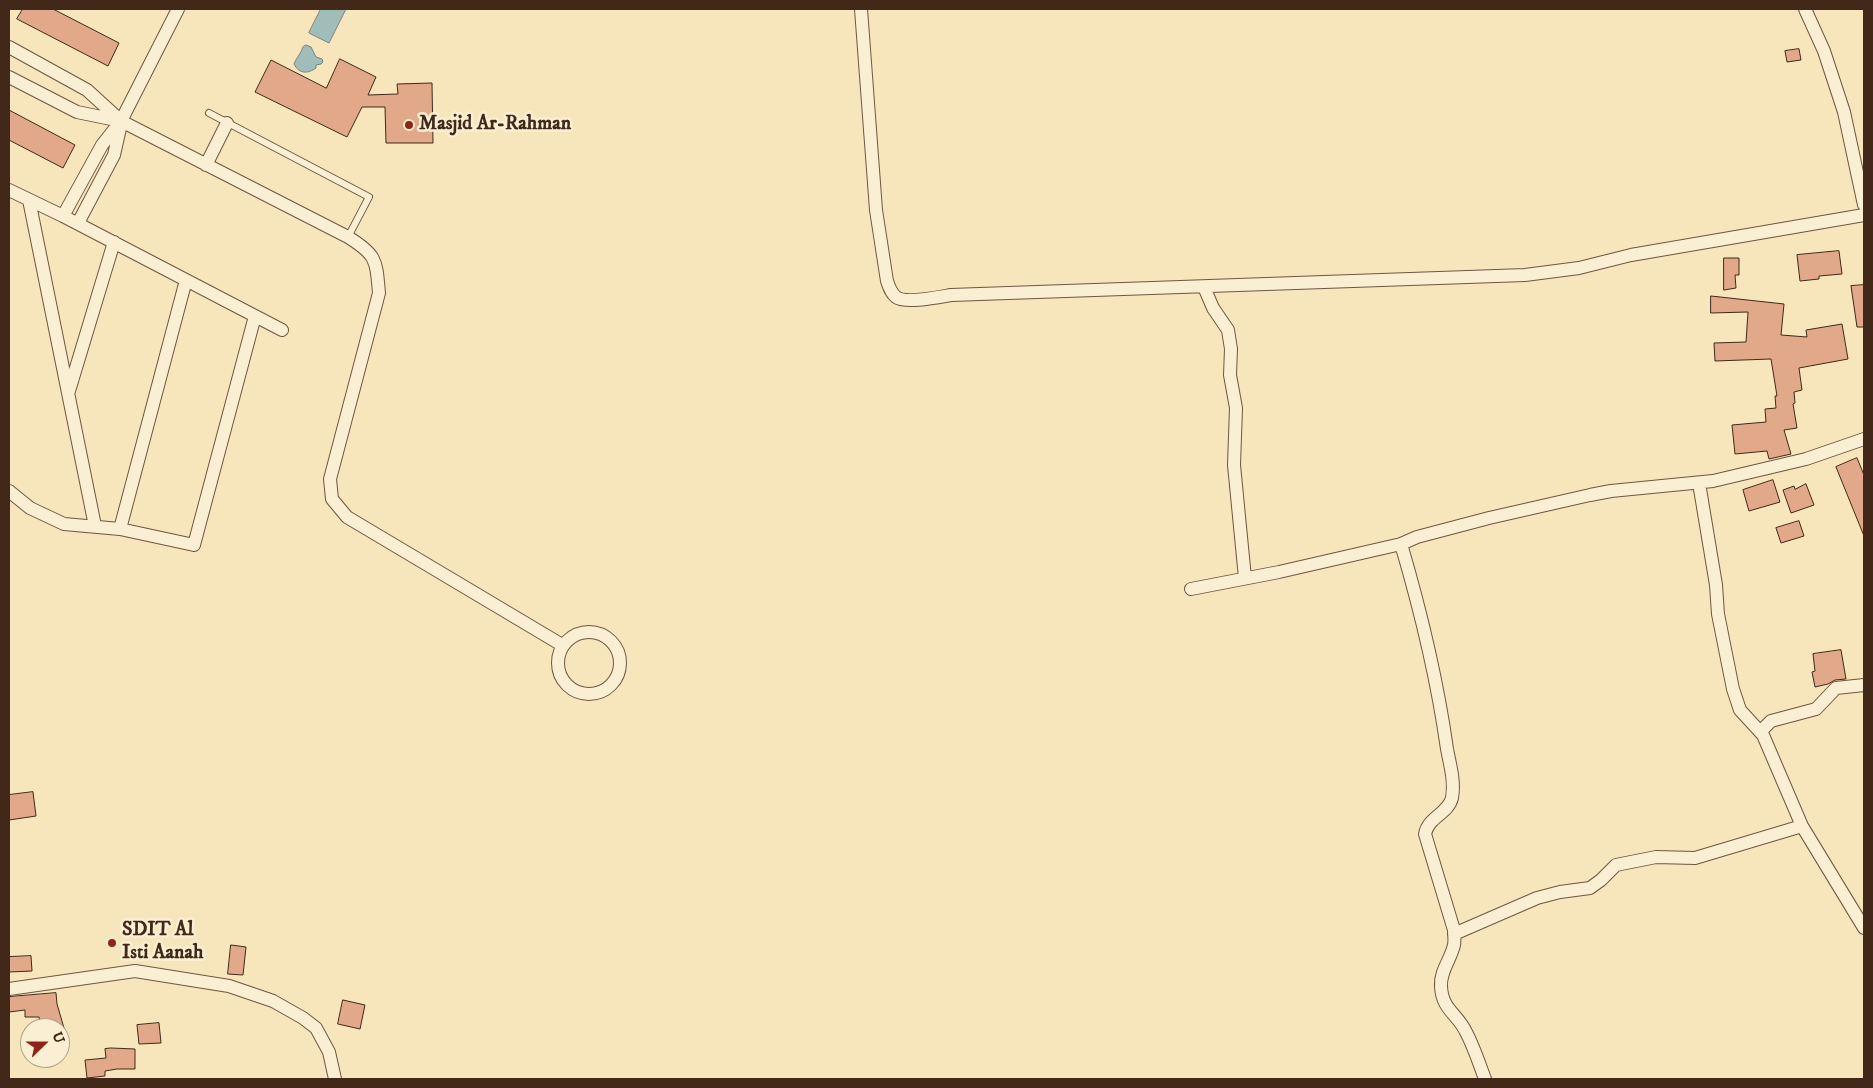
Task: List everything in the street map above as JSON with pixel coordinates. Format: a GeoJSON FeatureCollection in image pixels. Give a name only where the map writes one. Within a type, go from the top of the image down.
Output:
{"type":"FeatureCollection","features":[{"type":"Feature","properties":{"kind":"street"},"geometry":{"type":"LineString","coordinates":[[63,216],[102,145],[121,121],[178,9]]}},
{"type":"Feature","properties":{"kind":"street"},"geometry":{"type":"LineString","coordinates":[[861,9],[876,210],[887,280],[890,291],[898,299],[909,300],[951,295],[1525,275],[1579,268],[1631,255],[1864,215]]}},
{"type":"Feature","properties":{"kind":"street"},"geometry":{"type":"LineString","coordinates":[[1805,9],[1824,51],[1844,112],[1864,205]]}},
{"type":"Feature","properties":{"kind":"street"},"geometry":{"type":"LineString","coordinates":[[9,48],[88,90],[121,121]]}},
{"type":"Feature","properties":{"kind":"street"},"geometry":{"type":"LineString","coordinates":[[9,77],[77,112],[121,121],[348,237],[368,250],[377,267],[379,293],[330,479],[332,499],[347,517],[562,645]]}},
{"type":"Feature","properties":{"kind":"street"},"geometry":{"type":"LineString","coordinates":[[78,223],[114,155],[121,121]]}},
{"type":"Feature","properties":{"kind":"street"},"geometry":{"type":"LineString","coordinates":[[206,165],[227,123]]}},
{"type":"Feature","properties":{"kind":"street"},"geometry":{"type":"LineString","coordinates":[[9,190],[78,223],[282,330]]}},
{"type":"Feature","properties":{"kind":"street"},"geometry":{"type":"LineString","coordinates":[[29,200],[95,526]]}},
{"type":"Feature","properties":{"kind":"street"},"geometry":{"type":"LineString","coordinates":[[68,393],[114,242]]}},
{"type":"Feature","properties":{"kind":"street"},"geometry":{"type":"LineString","coordinates":[[120,529],[186,280]]}},
{"type":"Feature","properties":{"kind":"street"},"geometry":{"type":"LineString","coordinates":[[1204,287],[1213,308],[1228,330],[1231,350],[1230,374],[1236,408],[1234,465],[1245,578]]}},
{"type":"Feature","properties":{"kind":"street"},"geometry":{"type":"LineString","coordinates":[[9,491],[30,508],[64,524],[120,529],[194,545],[255,316]]}},
{"type":"Feature","properties":{"kind":"street"},"geometry":{"type":"LineString","coordinates":[[1191,589],[1401,544],[1417,537],[1489,518],[1590,495],[1713,481],[1806,459],[1864,439]]}},
{"type":"Feature","properties":{"kind":"street"},"geometry":{"type":"LineString","coordinates":[[1699,483],[1716,585],[1718,614],[1733,689],[1740,710],[1760,732],[1802,826],[1864,928]]}},
{"type":"Feature","properties":{"kind":"street"},"geometry":{"type":"LineString","coordinates":[[1401,544],[1430,647],[1453,777],[1448,807],[1432,821],[1426,830],[1438,879],[1450,912],[1455,944],[1445,967],[1441,984],[1442,998],[1447,1008],[1458,1017],[1466,1031],[1485,1079]]}},
{"type":"Feature","properties":{"kind":"street"},"geometry":{"type":"LineString","coordinates":[[590,630],[605,635],[616,646],[619,654],[621,662],[618,677],[607,689],[592,694],[576,692],[563,681],[557,663],[562,645],[574,634],[590,630]]}},
{"type":"Feature","properties":{"kind":"street"},"geometry":{"type":"LineString","coordinates":[[1760,732],[1771,721],[1816,709],[1836,688],[1864,685]]}},
{"type":"Feature","properties":{"kind":"street"},"geometry":{"type":"LineString","coordinates":[[1454,934],[1537,898],[1560,892],[1590,888],[1616,865],[1656,857],[1695,858],[1802,826]]}},
{"type":"Feature","properties":{"kind":"street"},"geometry":{"type":"LineString","coordinates":[[9,988],[135,971],[229,986],[273,1001],[303,1018],[316,1028],[329,1052],[335,1079]]}},
{"type":"Feature","properties":{"kind":"lane"},"geometry":{"type":"LineString","coordinates":[[209,113],[369,197],[348,237]]}},
{"type":"Feature","properties":{"kind":"water"},"geometry":{"type":"Polygon","coordinates":[[[321,9],[346,9],[329,43],[309,33],[321,9]]]}},
{"type":"Feature","properties":{"kind":"water"},"geometry":{"type":"Polygon","coordinates":[[[306,45],[311,47],[316,57],[322,59],[323,62],[316,65],[316,68],[313,70],[304,72],[298,70],[294,64],[306,45]]]}},
{"type":"Feature","properties":{"kind":"building"},"geometry":{"type":"Polygon","coordinates":[[[23,9],[53,9],[119,43],[108,66],[17,19],[23,9]]]}},
{"type":"Feature","properties":{"kind":"building"},"geometry":{"type":"Polygon","coordinates":[[[1799,49],[1801,60],[1787,62],[1785,51],[1799,49]]]}},
{"type":"Feature","properties":{"kind":"building"},"geometry":{"type":"Polygon","coordinates":[[[340,59],[376,77],[368,95],[398,94],[397,84],[432,83],[433,143],[386,143],[385,107],[362,107],[347,137],[255,92],[271,60],[326,88],[340,59]]]}},
{"type":"Feature","properties":{"kind":"building"},"geometry":{"type":"Polygon","coordinates":[[[9,110],[75,145],[63,168],[9,140],[9,110]]]}},
{"type":"Feature","properties":{"kind":"building"},"geometry":{"type":"Polygon","coordinates":[[[1839,251],[1842,274],[1819,276],[1819,279],[1800,281],[1797,255],[1839,251]]]}},
{"type":"Feature","properties":{"kind":"building"},"geometry":{"type":"Polygon","coordinates":[[[1724,258],[1739,258],[1739,275],[1735,275],[1736,288],[1724,290],[1724,258]]]}},
{"type":"Feature","properties":{"kind":"building"},"geometry":{"type":"Polygon","coordinates":[[[1864,285],[1864,327],[1857,327],[1851,286],[1864,285]]]}},
{"type":"Feature","properties":{"kind":"building"},"geometry":{"type":"Polygon","coordinates":[[[1711,296],[1784,304],[1781,335],[1807,337],[1806,330],[1842,324],[1848,359],[1799,368],[1802,390],[1794,392],[1795,403],[1793,404],[1797,428],[1784,430],[1791,454],[1769,459],[1767,451],[1735,454],[1732,425],[1766,422],[1765,409],[1776,408],[1775,396],[1777,396],[1771,359],[1715,361],[1714,343],[1746,342],[1748,312],[1711,313],[1711,296]]]}},
{"type":"Feature","properties":{"kind":"building"},"geometry":{"type":"Polygon","coordinates":[[[1857,458],[1864,475],[1864,536],[1836,467],[1857,458]]]}},
{"type":"Feature","properties":{"kind":"building"},"geometry":{"type":"Polygon","coordinates":[[[1773,480],[1780,502],[1749,511],[1743,490],[1773,480]]]}},
{"type":"Feature","properties":{"kind":"building"},"geometry":{"type":"Polygon","coordinates":[[[1806,484],[1814,505],[1791,513],[1783,490],[1794,486],[1795,489],[1806,484]]]}},
{"type":"Feature","properties":{"kind":"building"},"geometry":{"type":"Polygon","coordinates":[[[1799,521],[1804,536],[1781,543],[1776,528],[1799,521]]]}},
{"type":"Feature","properties":{"kind":"building"},"geometry":{"type":"Polygon","coordinates":[[[1841,650],[1846,679],[1835,680],[1815,687],[1812,672],[1815,671],[1813,654],[1841,650]]]}},
{"type":"Feature","properties":{"kind":"building"},"geometry":{"type":"Polygon","coordinates":[[[33,792],[36,816],[9,820],[9,795],[33,792]]]}},
{"type":"Feature","properties":{"kind":"building"},"geometry":{"type":"Polygon","coordinates":[[[231,945],[246,947],[243,975],[228,974],[231,945]]]}},
{"type":"Feature","properties":{"kind":"building"},"geometry":{"type":"Polygon","coordinates":[[[31,956],[32,971],[9,972],[9,957],[31,956]]]}},
{"type":"Feature","properties":{"kind":"building"},"geometry":{"type":"Polygon","coordinates":[[[56,993],[61,1018],[25,1017],[25,1010],[9,1012],[9,997],[56,993]]]}},
{"type":"Feature","properties":{"kind":"building"},"geometry":{"type":"Polygon","coordinates":[[[343,1000],[365,1005],[360,1029],[338,1024],[343,1000]]]}},
{"type":"Feature","properties":{"kind":"building"},"geometry":{"type":"Polygon","coordinates":[[[159,1023],[161,1043],[139,1044],[137,1025],[159,1023]]]}},
{"type":"Feature","properties":{"kind":"building"},"geometry":{"type":"Polygon","coordinates":[[[105,1049],[135,1049],[135,1069],[105,1071],[105,1076],[87,1078],[85,1060],[106,1058],[105,1049]]]}},
{"type":"Feature","properties":{"kind":"place","name":"Masjid Ar-Rahman"},"geometry":{"type":"Point","coordinates":[409,125]}},
{"type":"Feature","properties":{"kind":"place","name":"SDIT Al Isti Aanah"},"geometry":{"type":"Point","coordinates":[112,943]}}]}
